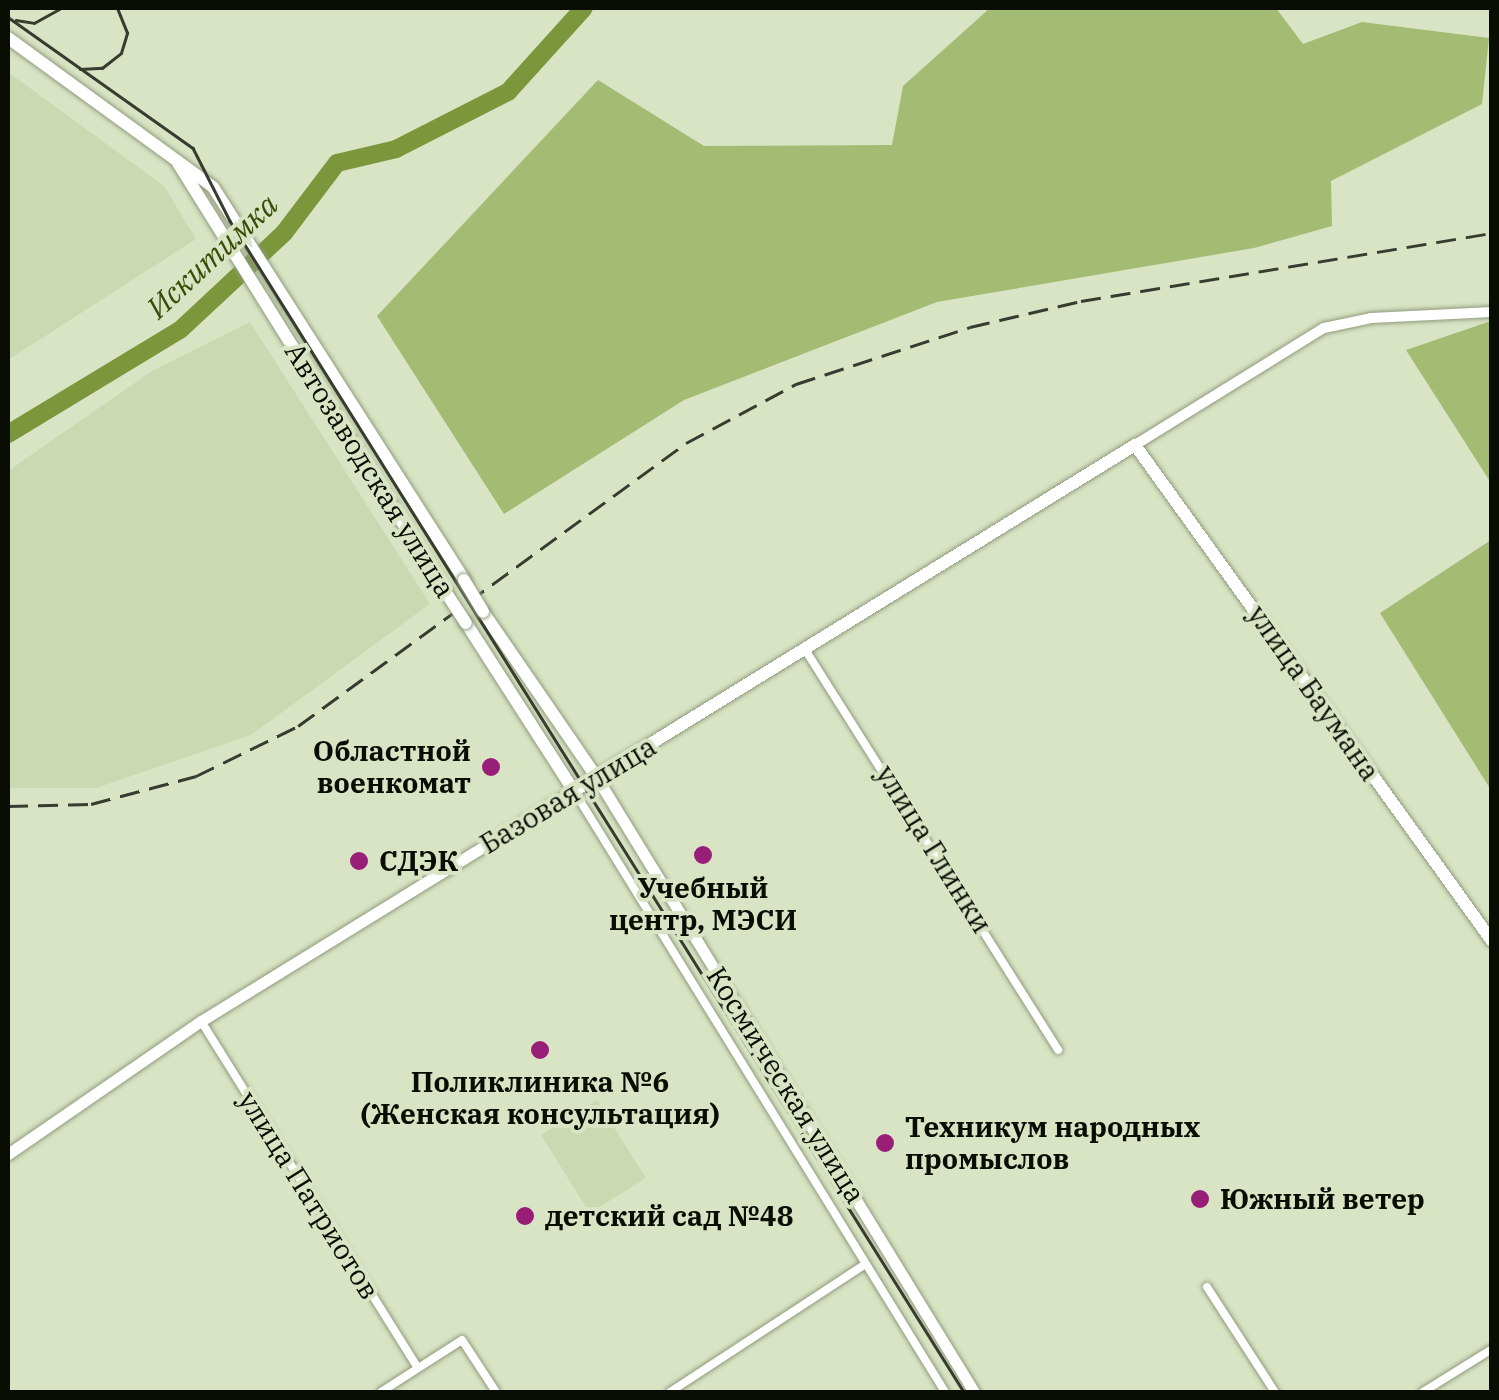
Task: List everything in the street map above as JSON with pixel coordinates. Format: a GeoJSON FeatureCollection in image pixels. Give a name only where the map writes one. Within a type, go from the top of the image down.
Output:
{"type":"FeatureCollection","features":[{"type":"Feature","properties":{"kind":"main road","name":"Автозаводская улица"},"geometry":{"type":"LineString","coordinates":[[8,38],[199,172],[235,218],[483,612],[597,778]]}},
{"type":"Feature","properties":{"kind":"main road","name":"Автозаводская улица"},"geometry":{"type":"LineString","coordinates":[[166,150],[220,228],[574,791]]}},
{"type":"Feature","properties":{"kind":"main road","name":"Базовая улица"},"geometry":{"type":"LineString","coordinates":[[8,1154],[201,1021],[1136,445]]}},
{"type":"Feature","properties":{"kind":"main road","name":"улица Баумана"},"geometry":{"type":"LineString","coordinates":[[1136,445],[1492,942]]}},
{"type":"Feature","properties":{"kind":"main road","name":"Космическая улица"},"geometry":{"type":"LineString","coordinates":[[597,778],[974,1392]]}},
{"type":"Feature","properties":{"kind":"street"},"geometry":{"type":"LineString","coordinates":[[1136,445],[1324,328],[1371,318],[1492,312]]}},
{"type":"Feature","properties":{"kind":"street","name":"улица Глинки"},"geometry":{"type":"LineString","coordinates":[[806,651],[1058,1050]]}},
{"type":"Feature","properties":{"kind":"street","name":"Космическая улица"},"geometry":{"type":"LineString","coordinates":[[574,791],[945,1392]]}},
{"type":"Feature","properties":{"kind":"street","name":"улица Патриотов"},"geometry":{"type":"LineString","coordinates":[[201,1021],[418,1368]]}},
{"type":"Feature","properties":{"kind":"street"},"geometry":{"type":"LineString","coordinates":[[670,1392],[864,1266]]}},
{"type":"Feature","properties":{"kind":"street"},"geometry":{"type":"LineString","coordinates":[[1206,1286],[1275,1392]]}},
{"type":"Feature","properties":{"kind":"street"},"geometry":{"type":"LineString","coordinates":[[381,1392],[462,1340],[496,1392]]}},
{"type":"Feature","properties":{"kind":"street"},"geometry":{"type":"LineString","coordinates":[[1423,1392],[1492,1349]]}},
{"type":"Feature","properties":{"kind":"shaded area"},"geometry":{"type":"Polygon","coordinates":[[[8,72],[164,186],[196,239],[8,360],[8,72]]]}},
{"type":"Feature","properties":{"kind":"shaded area"},"geometry":{"type":"Polygon","coordinates":[[[250,322],[430,604],[251,735],[96,788],[8,788],[8,471],[152,371],[250,322]]]}},
{"type":"Feature","properties":{"kind":"shaded area"},"geometry":{"type":"Polygon","coordinates":[[[597,1100],[646,1178],[590,1213],[541,1135],[597,1100]]]}},
{"type":"Feature","properties":{"kind":"green space"},"geometry":{"type":"Polygon","coordinates":[[[990,8],[1276,8],[1303,44],[1362,22],[1489,38],[1482,104],[1331,181],[1332,226],[1254,248],[937,302],[684,400],[504,514],[377,316],[598,80],[704,146],[892,145],[903,86],[990,8]]]}},
{"type":"Feature","properties":{"kind":"green space"},"geometry":{"type":"Polygon","coordinates":[[[1492,321],[1491,483],[1406,350],[1492,321]]]}},
{"type":"Feature","properties":{"kind":"green space"},"geometry":{"type":"Polygon","coordinates":[[[1491,540],[1491,790],[1380,613],[1491,540]]]}},
{"type":"Feature","properties":{"kind":"waterway","name":"Искитимка"},"geometry":{"type":"LineString","coordinates":[[8,434],[180,330],[284,233],[337,163],[396,149],[508,92],[584,8]]}},
{"type":"Feature","properties":{"kind":"tram line"},"geometry":{"type":"LineString","coordinates":[[16,20],[34,23],[61,8]]}},
{"type":"Feature","properties":{"kind":"tram line"},"geometry":{"type":"LineString","coordinates":[[80,69],[102,68],[121,53],[127,33],[117,8]]}},
{"type":"Feature","properties":{"kind":"tram line"},"geometry":{"type":"LineString","coordinates":[[8,17],[193,148],[230,221],[964,1392]]}},
{"type":"Feature","properties":{"kind":"railway"},"geometry":{"type":"LineString","coordinates":[[8,806],[91,804],[196,776],[298,726],[686,443],[796,384],[970,327],[1081,301],[1492,233]]}},
{"type":"Feature","properties":{"kind":"place","name":"Областной военкомат"},"geometry":{"type":"Point","coordinates":[491,767]}},
{"type":"Feature","properties":{"kind":"place","name":"Учебный центр, МЭСИ"},"geometry":{"type":"Point","coordinates":[703,855]}},
{"type":"Feature","properties":{"kind":"place","name":"СДЭК"},"geometry":{"type":"Point","coordinates":[359,861]}},
{"type":"Feature","properties":{"kind":"place","name":"Поликлиника №6 (Женская консультация)"},"geometry":{"type":"Point","coordinates":[540,1050]}},
{"type":"Feature","properties":{"kind":"place","name":"Техникум народных промыслов"},"geometry":{"type":"Point","coordinates":[885,1143]}},
{"type":"Feature","properties":{"kind":"place","name":"Южный ветер"},"geometry":{"type":"Point","coordinates":[1200,1199]}},
{"type":"Feature","properties":{"kind":"place","name":"детский сад №48"},"geometry":{"type":"Point","coordinates":[525,1216]}}]}
